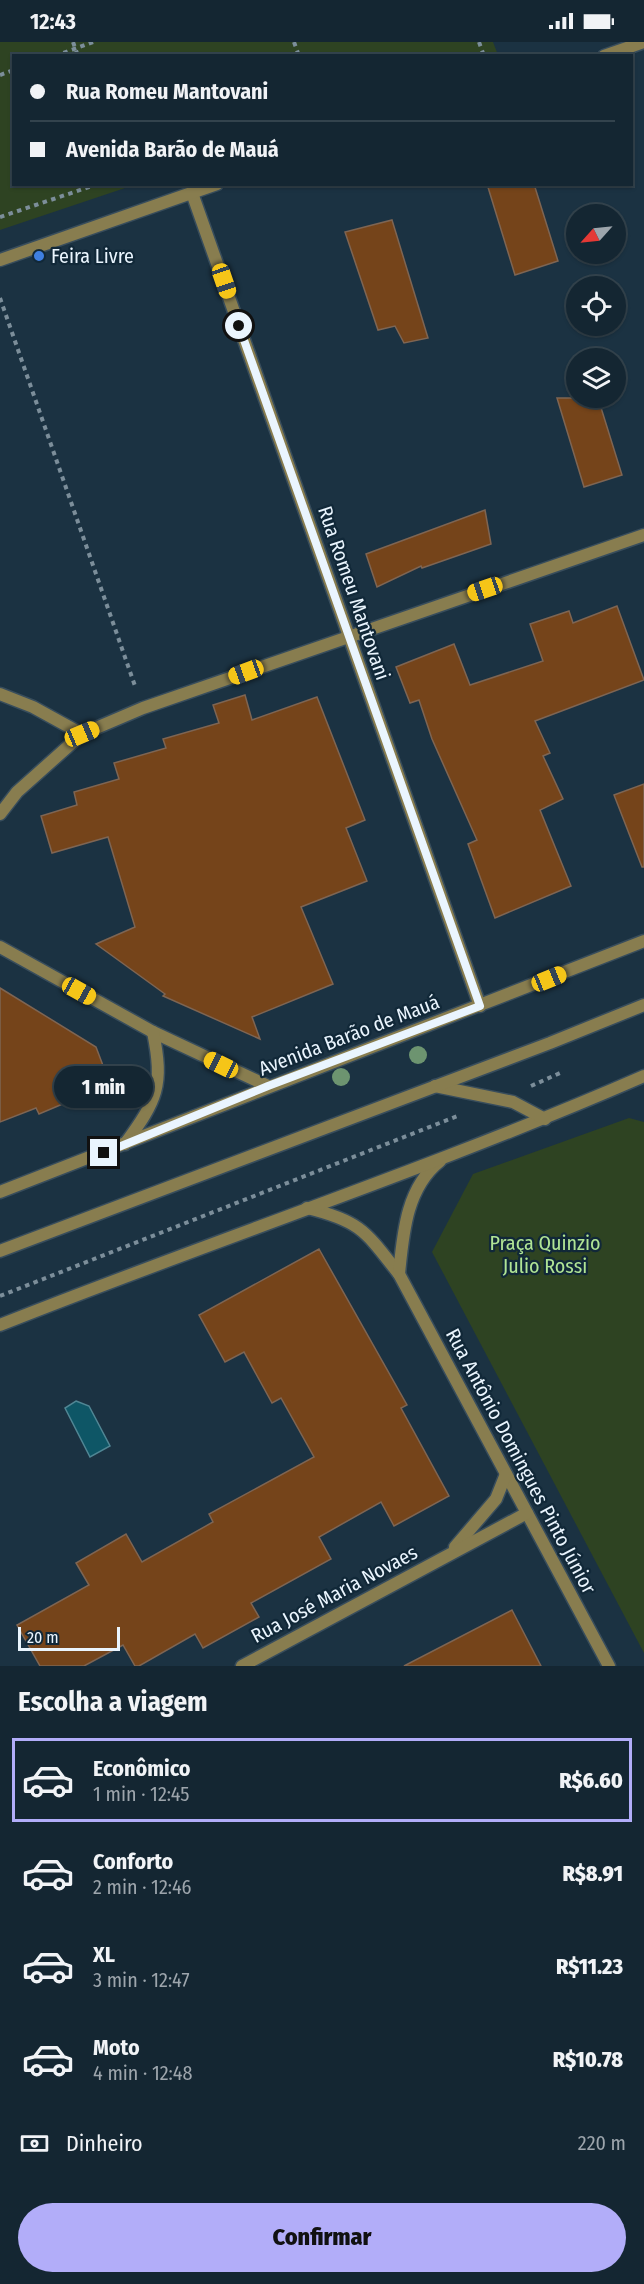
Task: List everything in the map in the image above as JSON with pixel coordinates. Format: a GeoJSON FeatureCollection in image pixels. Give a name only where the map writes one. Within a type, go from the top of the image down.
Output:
{"type":"FeatureCollection","features":[{"type":"Feature","properties":{"kind":"street"},"geometry":{"type":"LineString","coordinates":[[610,54],[644,42]]}},
{"type":"Feature","properties":{"kind":"street"},"geometry":{"type":"LineString","coordinates":[[0,260],[211,186]]}},
{"type":"Feature","properties":{"kind":"street","name":"Rua Romeu Mantovani"},"geometry":{"type":"LineString","coordinates":[[192,193],[480,1006]]}},
{"type":"Feature","properties":{"kind":"street"},"geometry":{"type":"LineString","coordinates":[[0,814],[17,792],[82,734],[143,708],[644,535]]}},
{"type":"Feature","properties":{"kind":"street"},"geometry":{"type":"LineString","coordinates":[[0,694],[33,707],[82,734]]}},
{"type":"Feature","properties":{"kind":"street","name":"Avenida Barão de Mauá"},"geometry":{"type":"LineString","coordinates":[[0,1192],[644,941]]}},
{"type":"Feature","properties":{"kind":"street"},"geometry":{"type":"LineString","coordinates":[[0,947],[153,1032],[268,1086]]}},
{"type":"Feature","properties":{"kind":"street"},"geometry":{"type":"LineString","coordinates":[[0,1251],[644,1005]]}},
{"type":"Feature","properties":{"kind":"street"},"geometry":{"type":"LineString","coordinates":[[124,1145],[146,1115],[159,1081],[159,1063],[153,1032]]}},
{"type":"Feature","properties":{"kind":"street"},"geometry":{"type":"LineString","coordinates":[[0,1325],[545,1119],[644,1076]]}},
{"type":"Feature","properties":{"kind":"street"},"geometry":{"type":"LineString","coordinates":[[433,1086],[513,1102],[545,1119]]}},
{"type":"Feature","properties":{"kind":"street"},"geometry":{"type":"LineString","coordinates":[[399,1274],[404,1225],[414,1196],[430,1170],[448,1155]]}},
{"type":"Feature","properties":{"kind":"street","name":"Rua Antônio Domingues Pinto Júnior"},"geometry":{"type":"LineString","coordinates":[[306,1208],[339,1216],[365,1231],[399,1274],[609,1666]]}},
{"type":"Feature","properties":{"kind":"street","name":"Rua José Maria Novaes"},"geometry":{"type":"LineString","coordinates":[[446,1556],[477,1524],[496,1499],[506,1474]]}},
{"type":"Feature","properties":{"kind":"street","name":"Rua José Maria Novaes"},"geometry":{"type":"LineString","coordinates":[[242,1666],[527,1513]]}},
{"type":"Feature","properties":{"kind":"path"},"geometry":{"type":"LineString","coordinates":[[74,42],[78,54]]}},
{"type":"Feature","properties":{"kind":"path"},"geometry":{"type":"LineString","coordinates":[[60,54],[93,42]]}},
{"type":"Feature","properties":{"kind":"path"},"geometry":{"type":"LineString","coordinates":[[0,217],[92,186]]}},
{"type":"Feature","properties":{"kind":"path"},"geometry":{"type":"LineString","coordinates":[[0,298],[143,708]]}},
{"type":"Feature","properties":{"kind":"path"},"geometry":{"type":"LineString","coordinates":[[0,1296],[502,1099],[560,1073]]}},
{"type":"Feature","properties":{"kind":"green space"},"geometry":{"type":"Polygon","coordinates":[[[0,42],[493,42],[498,54],[12,54],[12,186],[131,186],[0,230],[0,42]]]}},
{"type":"Feature","properties":{"kind":"green space","name":"Praça Quinzio Julio Rossi"},"geometry":{"type":"Polygon","coordinates":[[[629,1118],[644,1122],[644,1653],[432,1252],[473,1174],[629,1118]]]}},
{"type":"Feature","properties":{"kind":"water"},"geometry":{"type":"Polygon","coordinates":[[[76,1401],[89,1406],[110,1446],[90,1457],[65,1408],[76,1401]]]}},
{"type":"Feature","properties":{"kind":"building"},"geometry":{"type":"Polygon","coordinates":[[[488,186],[535,186],[558,261],[515,275],[488,186]]]}},
{"type":"Feature","properties":{"kind":"building"},"geometry":{"type":"Polygon","coordinates":[[[392,220],[428,338],[404,343],[395,326],[378,330],[345,232],[392,220]]]}},
{"type":"Feature","properties":{"kind":"building"},"geometry":{"type":"Polygon","coordinates":[[[557,398],[566,398],[566,408],[601,408],[622,475],[584,487],[557,398]]]}},
{"type":"Feature","properties":{"kind":"building"},"geometry":{"type":"Polygon","coordinates":[[[485,510],[491,544],[422,568],[421,566],[377,587],[366,554],[485,510]]]}},
{"type":"Feature","properties":{"kind":"building"},"geometry":{"type":"Polygon","coordinates":[[[617,606],[644,680],[535,721],[550,753],[543,756],[563,799],[540,810],[571,886],[495,918],[468,844],[477,840],[432,739],[419,700],[410,703],[396,667],[454,644],[470,685],[543,661],[530,624],[569,611],[573,623],[617,606]]]}},
{"type":"Feature","properties":{"kind":"building"},"geometry":{"type":"Polygon","coordinates":[[[245,695],[252,720],[317,697],[365,820],[346,828],[367,881],[301,907],[333,984],[252,1017],[260,1039],[163,996],[165,994],[96,944],[135,927],[108,837],[52,853],[41,816],[77,805],[74,792],[119,779],[114,763],[166,748],[163,739],[219,723],[213,705],[245,695]]]}},
{"type":"Feature","properties":{"kind":"building"},"geometry":{"type":"Polygon","coordinates":[[[644,784],[644,867],[642,867],[614,795],[644,784]]]}},
{"type":"Feature","properties":{"kind":"building"},"geometry":{"type":"Polygon","coordinates":[[[0,988],[96,1047],[110,1084],[39,1114],[36,1108],[0,1122],[0,988]]]}},
{"type":"Feature","properties":{"kind":"building"},"geometry":{"type":"Polygon","coordinates":[[[319,1249],[407,1405],[401,1408],[449,1496],[394,1526],[381,1502],[319,1537],[331,1559],[251,1603],[259,1617],[203,1648],[195,1634],[139,1666],[135,1666],[123,1645],[84,1666],[40,1666],[17,1625],[89,1585],[76,1563],[126,1534],[142,1562],[213,1522],[209,1514],[314,1457],[281,1398],[272,1403],[244,1352],[225,1362],[199,1315],[319,1249]]]}},
{"type":"Feature","properties":{"kind":"building"},"geometry":{"type":"Polygon","coordinates":[[[512,1610],[541,1666],[404,1666],[512,1610]]]}},
{"type":"Feature","properties":{"kind":"place","name":"Feira Livre"},"geometry":{"type":"Point","coordinates":[39,256]}},
{"type":"Feature","properties":{"kind":"route"},"geometry":{"type":"LineString","coordinates":[[104,1153],[268,1086],[480,1006],[239,326]]}}]}
